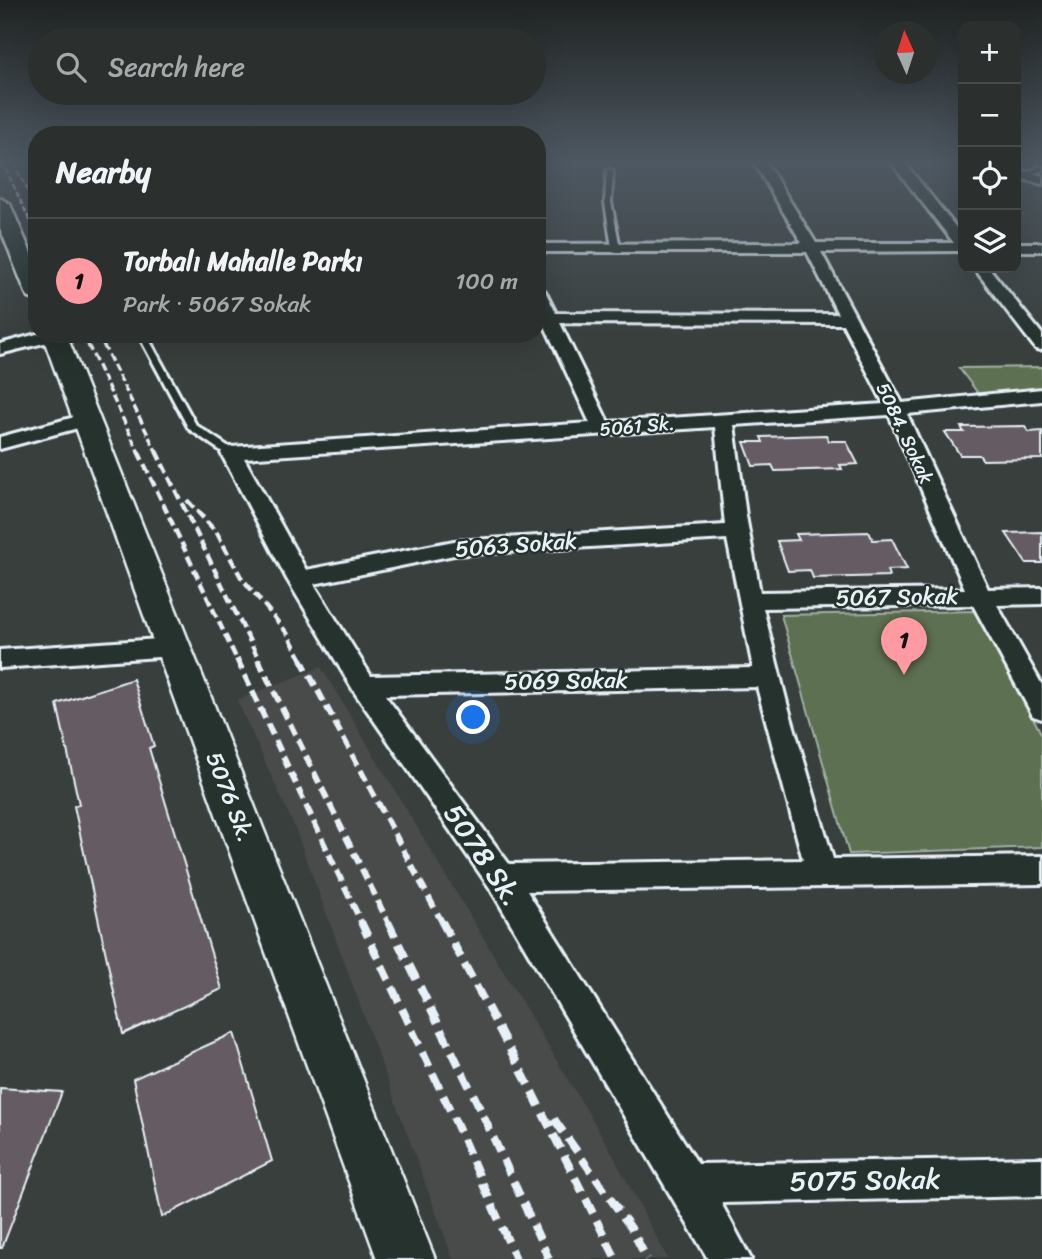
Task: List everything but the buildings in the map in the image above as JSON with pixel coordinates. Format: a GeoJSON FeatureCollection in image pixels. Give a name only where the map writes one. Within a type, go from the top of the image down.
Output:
{"type":"FeatureCollection","features":[{"type":"Feature","properties":{"kind":"street"},"geometry":{"type":"LineString","coordinates":[[7,220],[28,271]]}},
{"type":"Feature","properties":{"kind":"street","name":"5084. Sokak"},"geometry":{"type":"LineString","coordinates":[[795,220],[896,409],[980,596],[1042,709]]}},
{"type":"Feature","properties":{"kind":"street"},"geometry":{"type":"LineString","coordinates":[[942,220],[958,240]]}},
{"type":"Feature","properties":{"kind":"street"},"geometry":{"type":"LineString","coordinates":[[546,248],[958,246]]}},
{"type":"Feature","properties":{"kind":"street"},"geometry":{"type":"LineString","coordinates":[[1021,247],[1042,247]]}},
{"type":"Feature","properties":{"kind":"street"},"geometry":{"type":"LineString","coordinates":[[985,273],[1042,345]]}},
{"type":"Feature","properties":{"kind":"street"},"geometry":{"type":"LineString","coordinates":[[546,310],[601,429]]}},
{"type":"Feature","properties":{"kind":"street"},"geometry":{"type":"LineString","coordinates":[[550,318],[849,319]]}},
{"type":"Feature","properties":{"kind":"street"},"geometry":{"type":"LineString","coordinates":[[0,349],[28,342]]}},
{"type":"Feature","properties":{"kind":"street","name":"5076 Sk."},"geometry":{"type":"LineString","coordinates":[[57,343],[406,1259]]}},
{"type":"Feature","properties":{"kind":"street","name":"5061 Sk."},"geometry":{"type":"LineString","coordinates":[[231,453],[896,409],[1042,395]]}},
{"type":"Feature","properties":{"kind":"street"},"geometry":{"type":"LineString","coordinates":[[724,419],[737,531],[751,600],[768,677],[822,873]]}},
{"type":"Feature","properties":{"kind":"street"},"geometry":{"type":"LineString","coordinates":[[0,443],[86,421]]}},
{"type":"Feature","properties":{"kind":"street","name":"5078 Sk."},"geometry":{"type":"LineString","coordinates":[[231,453],[299,579],[364,686],[501,878],[731,1259]]}},
{"type":"Feature","properties":{"kind":"street","name":"5063 Sokak"},"geometry":{"type":"LineString","coordinates":[[299,579],[454,548],[737,531]]}},
{"type":"Feature","properties":{"kind":"street","name":"5067 Sokak"},"geometry":{"type":"LineString","coordinates":[[751,600],[1042,596]]}},
{"type":"Feature","properties":{"kind":"street"},"geometry":{"type":"LineString","coordinates":[[0,659],[173,647]]}},
{"type":"Feature","properties":{"kind":"street","name":"5069 Sokak"},"geometry":{"type":"LineString","coordinates":[[364,686],[768,677]]}},
{"type":"Feature","properties":{"kind":"street"},"geometry":{"type":"LineString","coordinates":[[501,878],[1042,870]]}},
{"type":"Feature","properties":{"kind":"street","name":"5075 Sokak"},"geometry":{"type":"LineString","coordinates":[[688,1184],[1042,1177]]}},
{"type":"Feature","properties":{"kind":"lane"},"geometry":{"type":"LineString","coordinates":[[611,220],[616,248]]}},
{"type":"Feature","properties":{"kind":"lane"},"geometry":{"type":"LineString","coordinates":[[147,343],[192,427],[231,453]]}},
{"type":"Feature","properties":{"kind":"shaded area"},"geometry":{"type":"Polygon","coordinates":[[[321,667],[608,1146],[668,1259],[453,1259],[295,828],[237,700],[321,667]]]}},
{"type":"Feature","properties":{"kind":"green space"},"geometry":{"type":"Polygon","coordinates":[[[1042,367],[1042,395],[983,400],[959,368],[1042,367]]]}},
{"type":"Feature","properties":{"kind":"green space"},"geometry":{"type":"Polygon","coordinates":[[[977,611],[1042,735],[1042,847],[849,854],[781,615],[977,611]]]}},
{"type":"Feature","properties":{"kind":"railway"},"geometry":{"type":"LineString","coordinates":[[87,343],[139,453]]}},
{"type":"Feature","properties":{"kind":"railway"},"geometry":{"type":"LineString","coordinates":[[102,343],[157,453]]}},
{"type":"Feature","properties":{"kind":"railway"},"geometry":{"type":"LineString","coordinates":[[138,451],[237,660]]}},
{"type":"Feature","properties":{"kind":"railway"},"geometry":{"type":"LineString","coordinates":[[156,451],[259,660]]}},
{"type":"Feature","properties":{"kind":"railway"},"geometry":{"type":"LineString","coordinates":[[187,500],[217,533],[241,577],[287,633],[302,660]]}},
{"type":"Feature","properties":{"kind":"railway"},"geometry":{"type":"LineString","coordinates":[[237,659],[362,924]]}},
{"type":"Feature","properties":{"kind":"railway"},"geometry":{"type":"LineString","coordinates":[[258,659],[389,924]]}},
{"type":"Feature","properties":{"kind":"railway"},"geometry":{"type":"LineString","coordinates":[[301,659],[443,924]]}},
{"type":"Feature","properties":{"kind":"railway"},"geometry":{"type":"LineString","coordinates":[[361,922],[451,1112],[516,1259]]}},
{"type":"Feature","properties":{"kind":"railway"},"geometry":{"type":"LineString","coordinates":[[388,922],[476,1100],[549,1259]]}},
{"type":"Feature","properties":{"kind":"railway"},"geometry":{"type":"LineString","coordinates":[[442,922],[525,1078],[616,1259]]}},
{"type":"Feature","properties":{"kind":"railway"},"geometry":{"type":"LineString","coordinates":[[554,1119],[631,1228],[647,1259]]}},
{"type":"Feature","properties":{"kind":"place","name":"Torbalı Mahalle Parkı"},"geometry":{"type":"Point","coordinates":[904,675]}}]}
